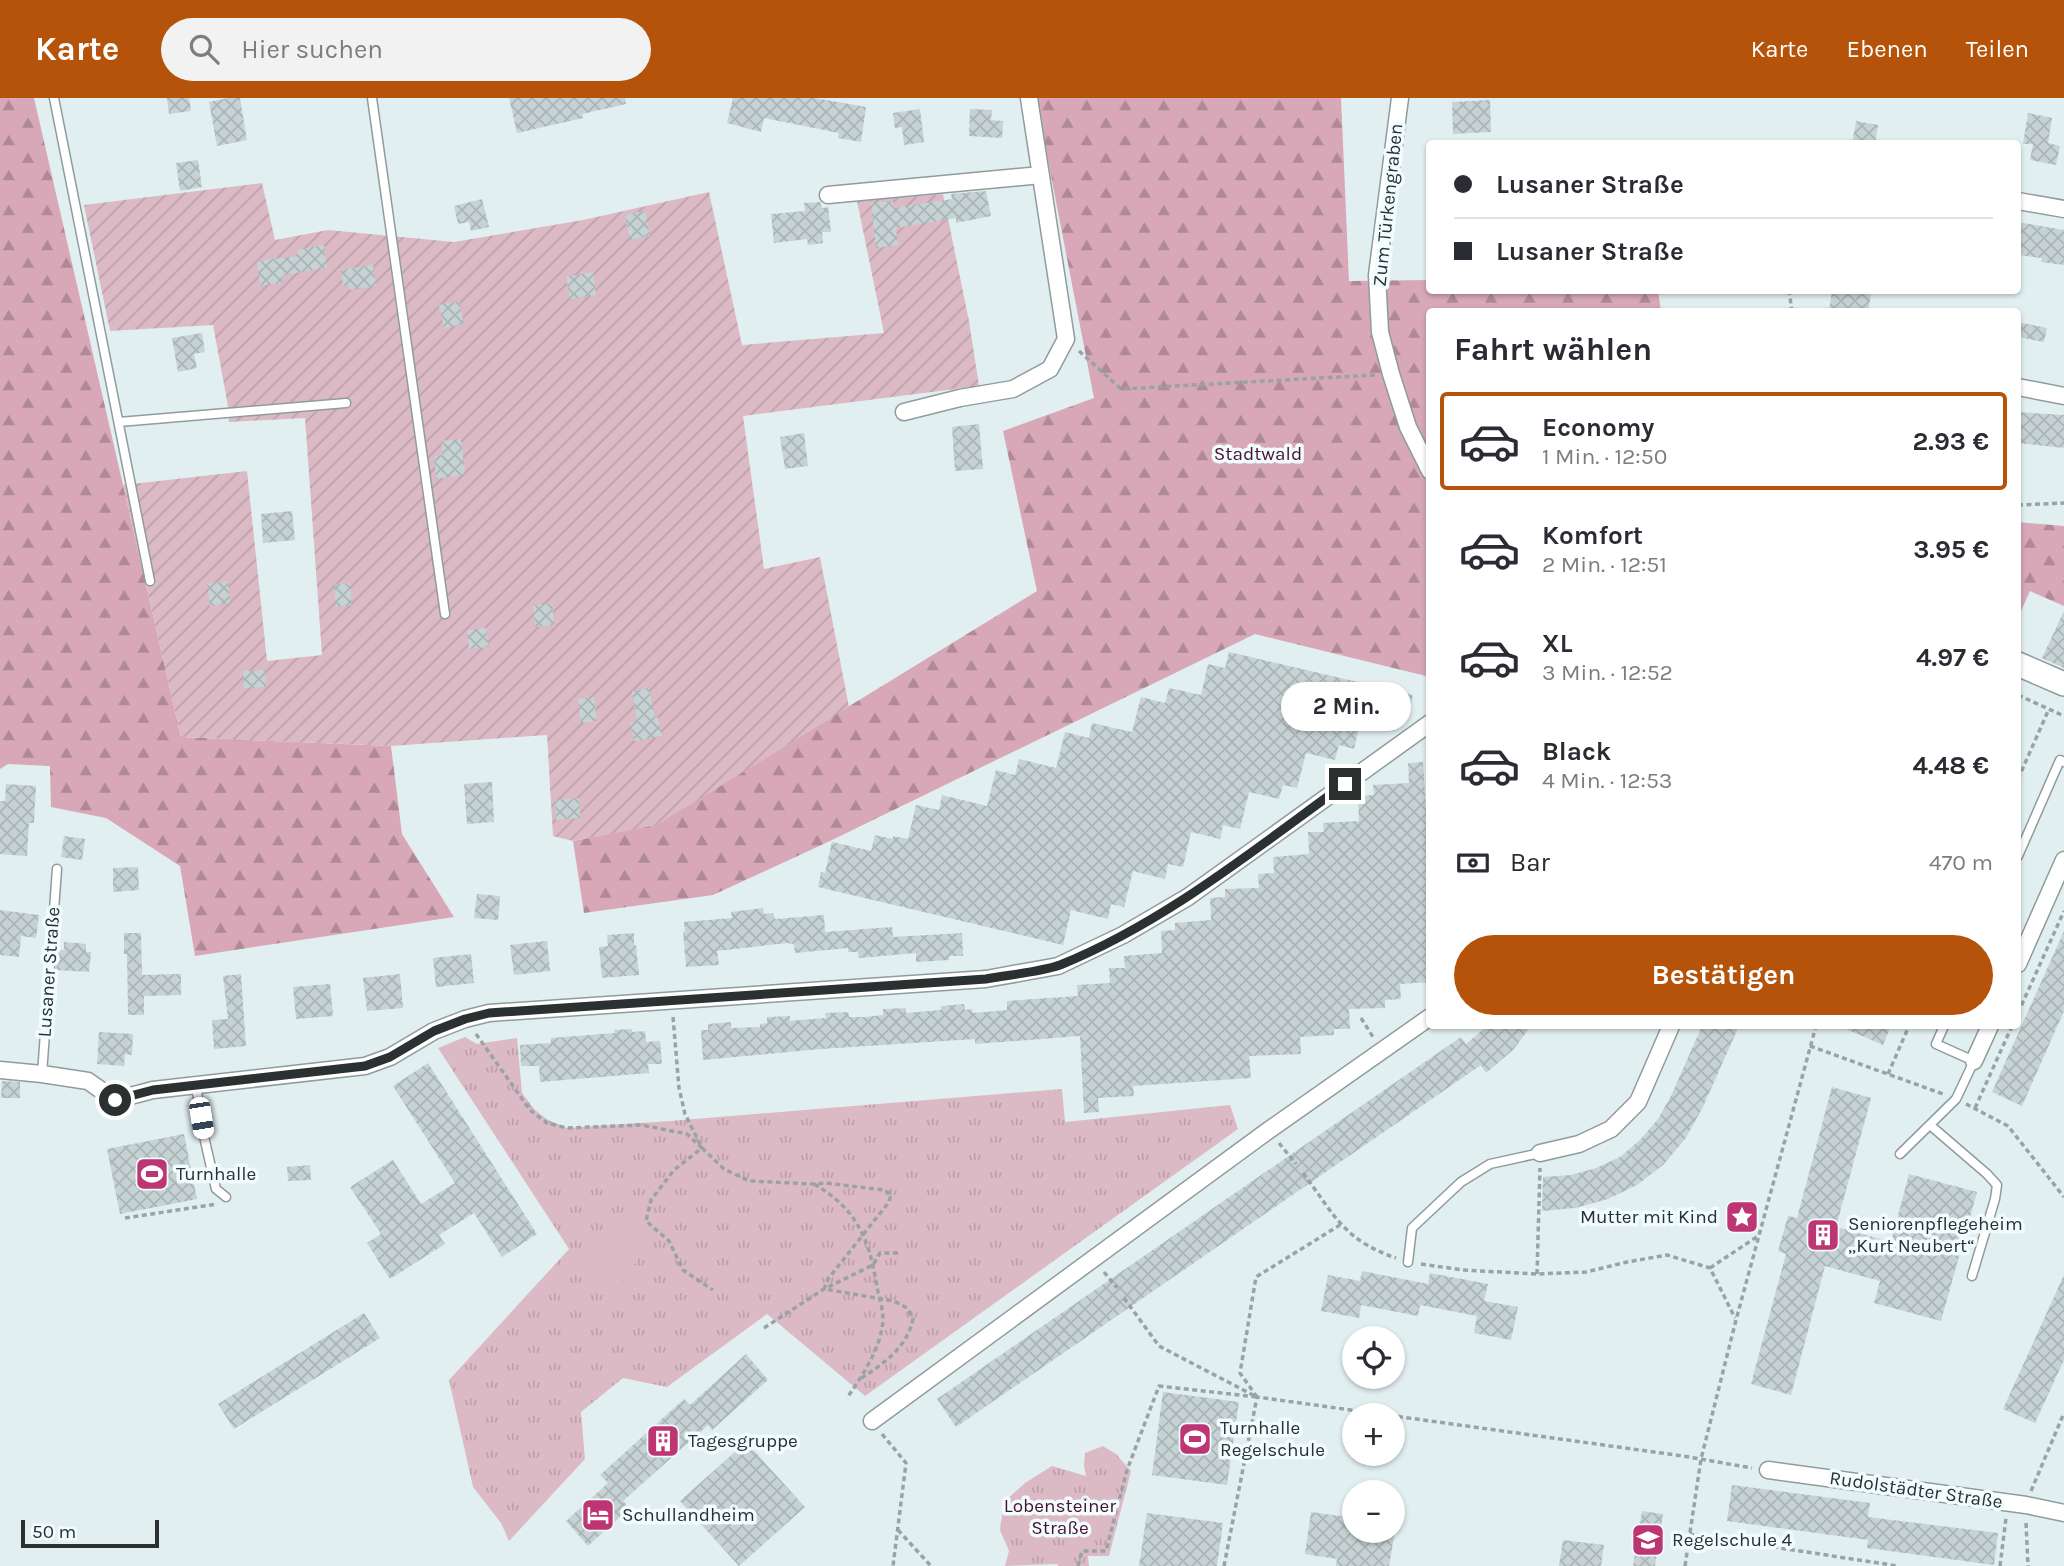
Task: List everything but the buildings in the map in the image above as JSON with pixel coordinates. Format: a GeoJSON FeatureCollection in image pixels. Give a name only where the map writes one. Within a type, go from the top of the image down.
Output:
{"type":"FeatureCollection","features":[{"type":"Feature","properties":{"kind":"street"},"geometry":{"type":"LineString","coordinates":[[904,412],[960,398],[1013,389],[1050,369],[1066,339],[1029,98]]}},
{"type":"Feature","properties":{"kind":"street","name":"Zum Türkengraben"},"geometry":{"type":"LineString","coordinates":[[1400,98],[1377,275],[1380,332],[1408,427],[1426,463]]}},
{"type":"Feature","properties":{"kind":"street"},"geometry":{"type":"LineString","coordinates":[[828,195],[1041,175]]}},
{"type":"Feature","properties":{"kind":"street"},"geometry":{"type":"LineString","coordinates":[[2021,202],[2064,209]]}},
{"type":"Feature","properties":{"kind":"street"},"geometry":{"type":"LineString","coordinates":[[2021,388],[2064,396]]}},
{"type":"Feature","properties":{"kind":"street"},"geometry":{"type":"LineString","coordinates":[[2021,665],[2064,684]]}},
{"type":"Feature","properties":{"kind":"street"},"geometry":{"type":"LineString","coordinates":[[0,1070],[88,1082],[115,1100],[153,1090],[365,1066],[390,1057],[434,1031],[489,1013],[986,979],[1058,966],[1123,934],[1188,897],[1426,726]]}},
{"type":"Feature","properties":{"kind":"street"},"geometry":{"type":"LineString","coordinates":[[2021,957],[2064,860]]}},
{"type":"Feature","properties":{"kind":"street"},"geometry":{"type":"LineString","coordinates":[[872,1421],[1269,1130],[1426,1020]]}},
{"type":"Feature","properties":{"kind":"street"},"geometry":{"type":"LineString","coordinates":[[1540,1153],[1579,1144],[1611,1129],[1638,1102],[1670,1029]]}},
{"type":"Feature","properties":{"kind":"street"},"geometry":{"type":"LineString","coordinates":[[1975,1060],[1989,1029]]}},
{"type":"Feature","properties":{"kind":"street","name":"Rudolstädter Straße"},"geometry":{"type":"LineString","coordinates":[[1768,1470],[2008,1502],[2064,1513]]}},
{"type":"Feature","properties":{"kind":"lane"},"geometry":{"type":"LineString","coordinates":[[54,98],[150,581]]}},
{"type":"Feature","properties":{"kind":"lane"},"geometry":{"type":"LineString","coordinates":[[372,98],[445,614]]}},
{"type":"Feature","properties":{"kind":"lane"},"geometry":{"type":"LineString","coordinates":[[119,422],[346,404]]}},
{"type":"Feature","properties":{"kind":"lane"},"geometry":{"type":"LineString","coordinates":[[2021,849],[2060,760],[2064,762]]}},
{"type":"Feature","properties":{"kind":"lane","name":"Lusaner Straße"},"geometry":{"type":"LineString","coordinates":[[42,1074],[57,869]]}},
{"type":"Feature","properties":{"kind":"lane"},"geometry":{"type":"LineString","coordinates":[[1900,1154],[1956,1099],[1975,1060],[1936,1044],[1943,1029]]}},
{"type":"Feature","properties":{"kind":"lane"},"geometry":{"type":"LineString","coordinates":[[196,1086],[216,1189],[226,1198]]}},
{"type":"Feature","properties":{"kind":"lane"},"geometry":{"type":"LineString","coordinates":[[1930,1125],[1997,1185],[1972,1276]]}},
{"type":"Feature","properties":{"kind":"lane"},"geometry":{"type":"LineString","coordinates":[[1408,1262],[1412,1228],[1461,1182],[1490,1164],[1540,1153]]}},
{"type":"Feature","properties":{"kind":"path"},"geometry":{"type":"LineString","coordinates":[[1066,339],[1121,389],[1391,374]]}},
{"type":"Feature","properties":{"kind":"path"},"geometry":{"type":"LineString","coordinates":[[2021,505],[2064,503]]}},
{"type":"Feature","properties":{"kind":"path"},"geometry":{"type":"LineString","coordinates":[[2021,696],[2064,716]]}},
{"type":"Feature","properties":{"kind":"path"},"geometry":{"type":"LineString","coordinates":[[2021,772],[2049,709]]}},
{"type":"Feature","properties":{"kind":"path"},"geometry":{"type":"LineString","coordinates":[[2021,1006],[2064,911]]}},
{"type":"Feature","properties":{"kind":"path"},"geometry":{"type":"LineString","coordinates":[[671,1001],[679,1088],[685,1114],[702,1148]]}},
{"type":"Feature","properties":{"kind":"path"},"geometry":{"type":"LineString","coordinates":[[1362,1018],[1372,1035]]}},
{"type":"Feature","properties":{"kind":"path"},"geometry":{"type":"LineString","coordinates":[[465,1019],[530,1110],[547,1123],[566,1128],[642,1125],[687,1134],[724,1169],[749,1181],[826,1183],[884,1190],[891,1194],[889,1202],[828,1279],[824,1289]]}},
{"type":"Feature","properties":{"kind":"path"},"geometry":{"type":"LineString","coordinates":[[1685,1566],[1701,1459],[1758,1236],[1815,1029]]}},
{"type":"Feature","properties":{"kind":"path"},"geometry":{"type":"LineString","coordinates":[[1888,1073],[1908,1029]]}},
{"type":"Feature","properties":{"kind":"path"},"geometry":{"type":"LineString","coordinates":[[1975,1108],[2011,1029]]}},
{"type":"Feature","properties":{"kind":"path"},"geometry":{"type":"LineString","coordinates":[[1269,1130],[1296,1164]]}},
{"type":"Feature","properties":{"kind":"path"},"geometry":{"type":"LineString","coordinates":[[702,1148],[674,1170],[651,1200],[646,1221],[669,1241],[683,1270],[713,1290]]}},
{"type":"Feature","properties":{"kind":"path"},"geometry":{"type":"LineString","coordinates":[[1537,1274],[1540,1153]]}},
{"type":"Feature","properties":{"kind":"path"},"geometry":{"type":"LineString","coordinates":[[1303,1173],[1340,1224],[1354,1238],[1381,1253],[1408,1262],[1463,1270],[1537,1274],[1586,1272],[1667,1255],[1710,1268],[1736,1320]]}},
{"type":"Feature","properties":{"kind":"path"},"geometry":{"type":"LineString","coordinates":[[814,1184],[832,1194],[864,1234],[883,1318],[880,1336],[860,1379],[847,1398]]}},
{"type":"Feature","properties":{"kind":"path"},"geometry":{"type":"LineString","coordinates":[[125,1217],[212,1205]]}},
{"type":"Feature","properties":{"kind":"path"},"geometry":{"type":"LineString","coordinates":[[1224,1566],[1257,1397],[1240,1373],[1256,1278],[1340,1224]]}},
{"type":"Feature","properties":{"kind":"path"},"geometry":{"type":"LineString","coordinates":[[1710,1268],[1758,1236]]}},
{"type":"Feature","properties":{"kind":"path"},"geometry":{"type":"LineString","coordinates":[[764,1328],[824,1289],[873,1265],[880,1253],[898,1253]]}},
{"type":"Feature","properties":{"kind":"path"},"geometry":{"type":"LineString","coordinates":[[824,1289],[894,1301],[907,1308],[913,1319],[910,1334],[887,1361],[860,1379]]}},
{"type":"Feature","properties":{"kind":"path"},"geometry":{"type":"LineString","coordinates":[[1124,1298],[1159,1346],[1257,1397]]}},
{"type":"Feature","properties":{"kind":"path"},"geometry":{"type":"LineString","coordinates":[[1078,1566],[1082,1551],[1106,1551],[1127,1470],[1159,1385],[1768,1470]]}},
{"type":"Feature","properties":{"kind":"path"},"geometry":{"type":"LineString","coordinates":[[2028,1566],[2025,1505],[2064,1413]]}},
{"type":"Feature","properties":{"kind":"path"},"geometry":{"type":"LineString","coordinates":[[872,1421],[906,1464],[893,1566]]}},
{"type":"Feature","properties":{"kind":"path"},"geometry":{"type":"LineString","coordinates":[[2000,1566],[2008,1502]]}},
{"type":"Feature","properties":{"kind":"path"},"geometry":{"type":"LineString","coordinates":[[898,1530],[931,1566]]}},
{"type":"Feature","properties":{"kind":"path"},"geometry":{"type":"LineString","coordinates":[[1689,1534],[1898,1566]]}},
{"type":"Feature","properties":{"kind":"green space"},"geometry":{"type":"Polygon","coordinates":[[[0,98],[34,98],[181,737],[391,746],[402,834],[454,917],[195,956],[180,866],[106,818],[51,807],[50,766],[8,764],[0,769],[0,98]]]}},
{"type":"Feature","properties":{"kind":"green space","name":"Stadtwald"},"geometry":{"type":"Polygon","coordinates":[[[1036,98],[1341,98],[1349,281],[1426,280],[1426,294],[1658,294],[1661,308],[1426,308],[1426,676],[1255,634],[830,841],[713,895],[584,913],[573,841],[657,824],[1037,591],[1003,431],[1094,398],[1036,98]]]}},
{"type":"Feature","properties":{"kind":"green space"},"geometry":{"type":"Polygon","coordinates":[[[262,183],[275,240],[328,230],[454,242],[583,220],[709,192],[742,345],[884,333],[857,201],[943,194],[969,321],[979,386],[743,416],[764,569],[820,557],[849,707],[657,825],[573,841],[553,836],[547,735],[391,746],[181,737],[123,485],[247,471],[267,661],[322,655],[305,418],[229,422],[213,325],[110,331],[84,205],[262,183]]]}},
{"type":"Feature","properties":{"kind":"green space"},"geometry":{"type":"Polygon","coordinates":[[[2021,522],[2064,526],[2064,606],[2030,591],[2021,611],[2021,522]]]}},
{"type":"Feature","properties":{"kind":"green space"},"geometry":{"type":"Polygon","coordinates":[[[465,1037],[477,1044],[517,1038],[522,1093],[535,1110],[548,1120],[567,1128],[1062,1089],[1065,1122],[1230,1105],[1238,1129],[865,1396],[767,1314],[667,1387],[623,1378],[581,1412],[585,1459],[509,1541],[501,1523],[473,1487],[449,1380],[569,1249],[438,1048],[465,1037]]]}},
{"type":"Feature","properties":{"kind":"green space"},"geometry":{"type":"Polygon","coordinates":[[[624,1210],[657,1232],[619,1286],[587,1264],[624,1210]]]}},
{"type":"Feature","properties":{"kind":"green space","name":"Lobensteiner Straße"},"geometry":{"type":"Polygon","coordinates":[[[1103,1446],[1116,1454],[1131,1471],[1109,1556],[1088,1556],[1089,1566],[1005,1566],[1009,1551],[1000,1530],[1004,1502],[1025,1483],[1052,1466],[1086,1476],[1085,1453],[1103,1446]]]}},
{"type":"Feature","properties":{"kind":"place","name":"Turnhalle"},"geometry":{"type":"Point","coordinates":[152,1174]}},
{"type":"Feature","properties":{"kind":"place","name":"Mutter mit Kind"},"geometry":{"type":"Point","coordinates":[1742,1217]}},
{"type":"Feature","properties":{"kind":"place","name":"Seniorenpflegeheim „Kurt Neubert“"},"geometry":{"type":"Point","coordinates":[1823,1235]}},
{"type":"Feature","properties":{"kind":"place","name":"Turnhalle Regelschule"},"geometry":{"type":"Point","coordinates":[1195,1439]}},
{"type":"Feature","properties":{"kind":"place","name":"Tagesgruppe"},"geometry":{"type":"Point","coordinates":[663,1441]}},
{"type":"Feature","properties":{"kind":"place","name":"Schullandheim"},"geometry":{"type":"Point","coordinates":[598,1515]}},
{"type":"Feature","properties":{"kind":"place","name":"Regelschule 4"},"geometry":{"type":"Point","coordinates":[1648,1540]}},
{"type":"Feature","properties":{"kind":"route"},"geometry":{"type":"LineString","coordinates":[[115,1100],[153,1090],[365,1066],[390,1057],[434,1031],[489,1013],[986,979],[1058,966],[1123,934],[1188,897],[1345,784]]}}]}
